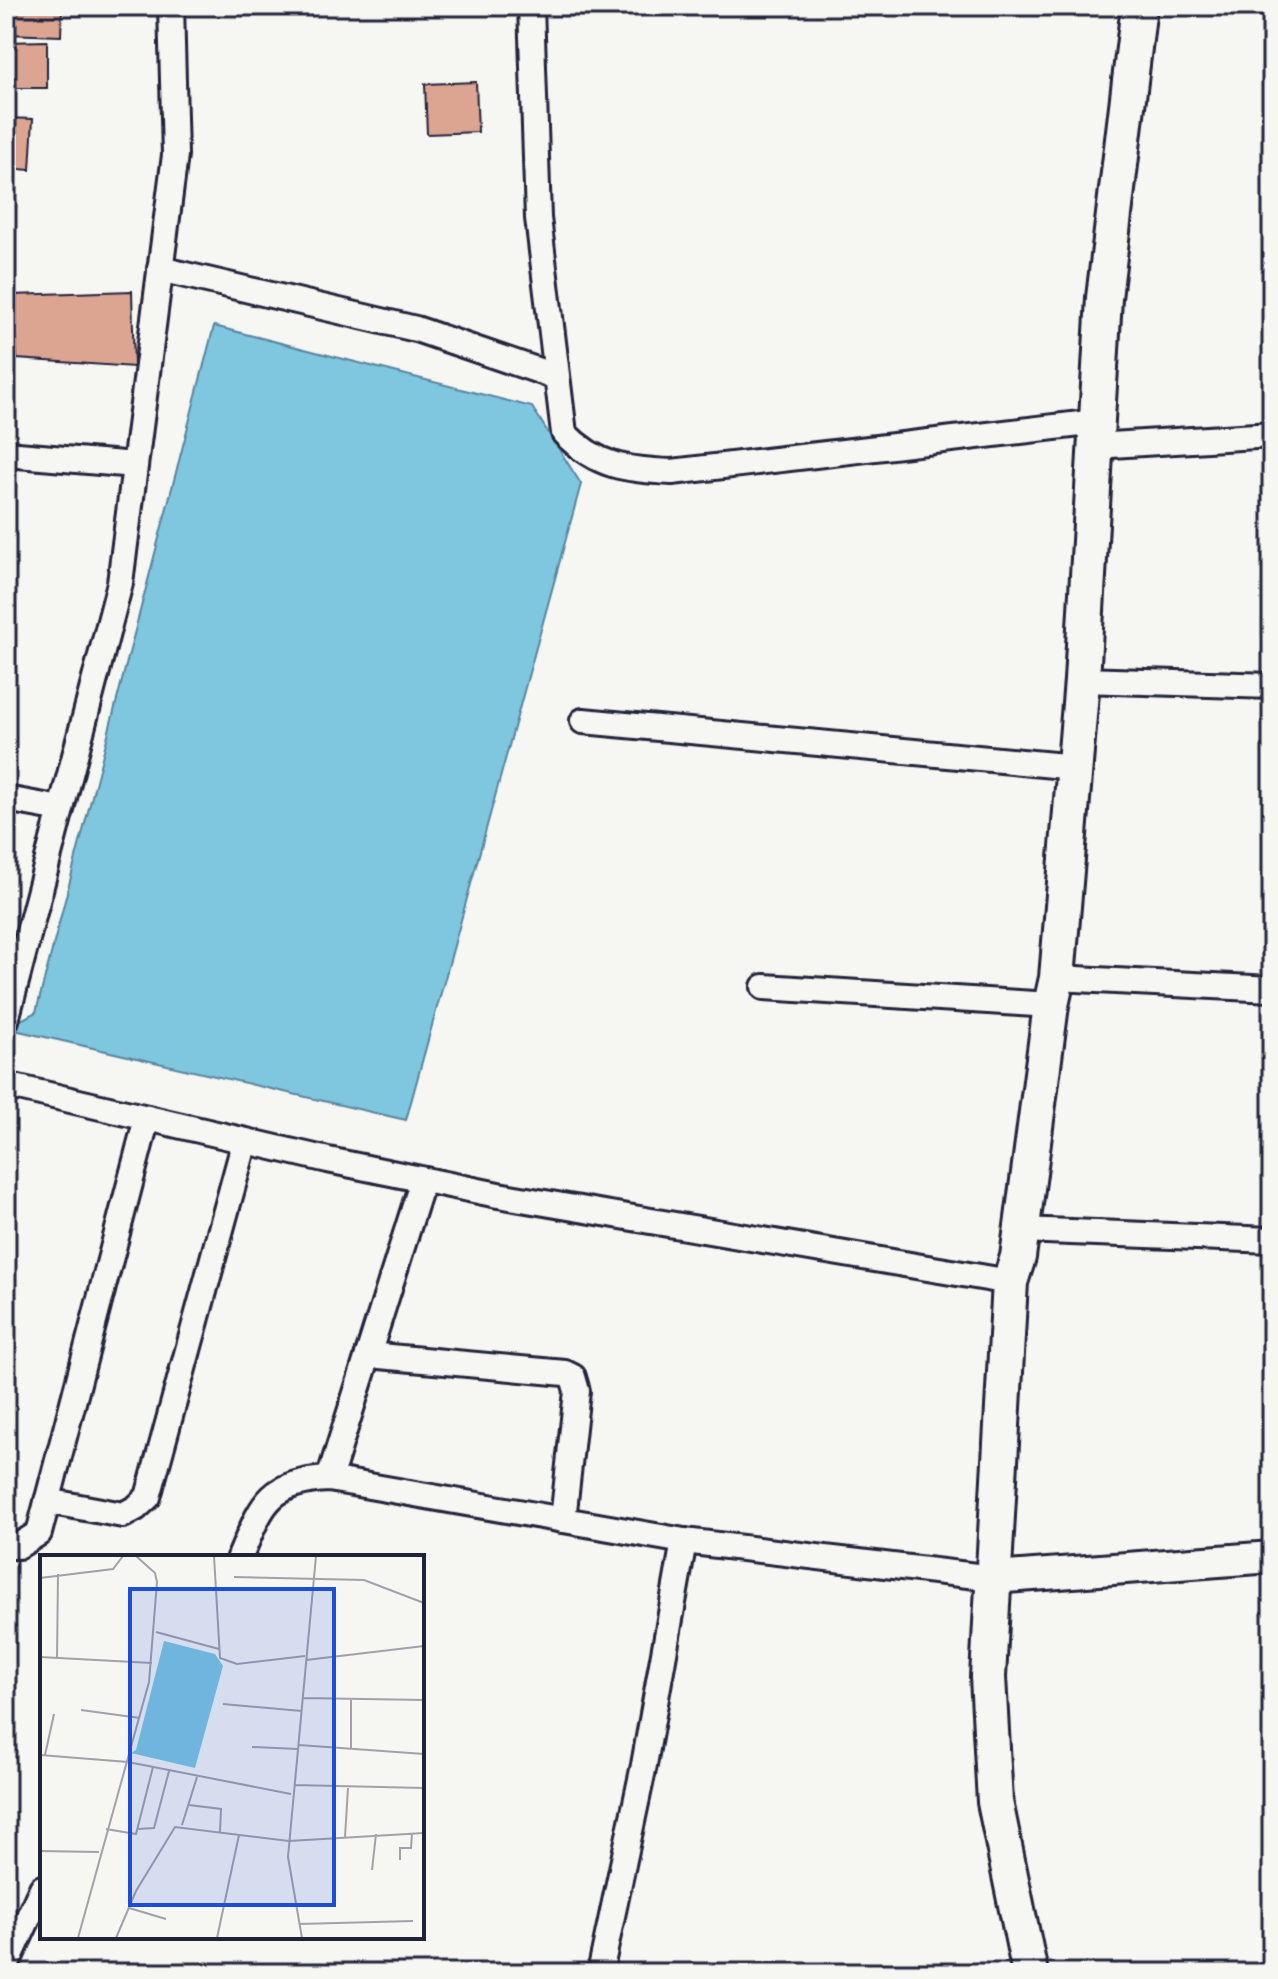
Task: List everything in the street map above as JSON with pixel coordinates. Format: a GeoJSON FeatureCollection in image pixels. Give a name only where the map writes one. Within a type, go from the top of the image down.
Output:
{"type":"FeatureCollection","features":[{"type":"Feature","properties":{"kind":"main road"},"geometry":{"type":"LineString","coordinates":[[1030,1973],[995,1802],[988,1677],[993,1578],[1010,1282],[1018,1257],[1054,991],[1082,680],[1104,298],[1139,6]]}},
{"type":"Feature","properties":{"kind":"street"},"geometry":{"type":"LineString","coordinates":[[6,1020],[120,583],[175,155],[171,6]]}},
{"type":"Feature","properties":{"kind":"street"},"geometry":{"type":"LineString","coordinates":[[531,6],[538,218],[564,433],[582,452],[628,470],[672,472],[1096,434],[1272,435]]}},
{"type":"Feature","properties":{"kind":"street"},"geometry":{"type":"LineString","coordinates":[[160,269],[416,329],[557,377]]}},
{"type":"Feature","properties":{"kind":"street"},"geometry":{"type":"LineString","coordinates":[[6,454],[135,465]]}},
{"type":"Feature","properties":{"kind":"street"},"geometry":{"type":"LineString","coordinates":[[1082,680],[1272,686]]}},
{"type":"Feature","properties":{"kind":"street"},"geometry":{"type":"LineString","coordinates":[[583,721],[1075,767]]}},
{"type":"Feature","properties":{"kind":"street"},"geometry":{"type":"LineString","coordinates":[[6,799],[61,809]]}},
{"type":"Feature","properties":{"kind":"street"},"geometry":{"type":"LineString","coordinates":[[764,987],[1054,991],[1272,989]]}},
{"type":"Feature","properties":{"kind":"street"},"geometry":{"type":"LineString","coordinates":[[6,1085],[245,1141],[498,1195],[1010,1282]]}},
{"type":"Feature","properties":{"kind":"street"},"geometry":{"type":"LineString","coordinates":[[6,1546],[18,1546],[39,1533],[147,1118]]}},
{"type":"Feature","properties":{"kind":"street"},"geometry":{"type":"LineString","coordinates":[[47,1501],[123,1515],[148,1497],[245,1141]]}},
{"type":"Feature","properties":{"kind":"street"},"geometry":{"type":"LineString","coordinates":[[329,1479],[423,1180]]}},
{"type":"Feature","properties":{"kind":"street"},"geometry":{"type":"LineString","coordinates":[[1021,1230],[1272,1240]]}},
{"type":"Feature","properties":{"kind":"street"},"geometry":{"type":"LineString","coordinates":[[368,1355],[565,1373],[573,1377],[577,1391],[563,1520]]}},
{"type":"Feature","properties":{"kind":"street"},"geometry":{"type":"LineString","coordinates":[[241,1555],[257,1517],[280,1488],[304,1481],[329,1479],[684,1541],[993,1578],[1272,1557]]}},
{"type":"Feature","properties":{"kind":"street"},"geometry":{"type":"LineString","coordinates":[[600,1973],[644,1765],[684,1541]]}},
{"type":"Feature","properties":{"kind":"street"},"geometry":{"type":"LineString","coordinates":[[6,1966],[40,1892]]}},
{"type":"Feature","properties":{"kind":"water"},"geometry":{"type":"Polygon","coordinates":[[[214,326],[532,407],[581,484],[406,1120],[6,1028],[36,1012],[214,326]]]}},
{"type":"Feature","properties":{"kind":"building"},"geometry":{"type":"Polygon","coordinates":[[[6,6],[62,6],[61,36],[6,34],[6,6]]]}},
{"type":"Feature","properties":{"kind":"building"},"geometry":{"type":"Polygon","coordinates":[[[47,41],[47,88],[6,88],[6,42],[47,41]]]}},
{"type":"Feature","properties":{"kind":"building"},"geometry":{"type":"Polygon","coordinates":[[[476,82],[478,132],[427,134],[425,84],[476,82]]]}},
{"type":"Feature","properties":{"kind":"building"},"geometry":{"type":"Polygon","coordinates":[[[6,118],[33,119],[30,170],[6,168],[6,118]]]}},
{"type":"Feature","properties":{"kind":"building"},"geometry":{"type":"Polygon","coordinates":[[[132,291],[134,367],[17,359],[12,295],[132,291]]]}},
{"type":"Feature","properties":{"kind":"building"},"geometry":{"type":"Polygon","coordinates":[[[1116,1966],[1118,1973],[1084,1973],[1116,1966]]]}}]}
